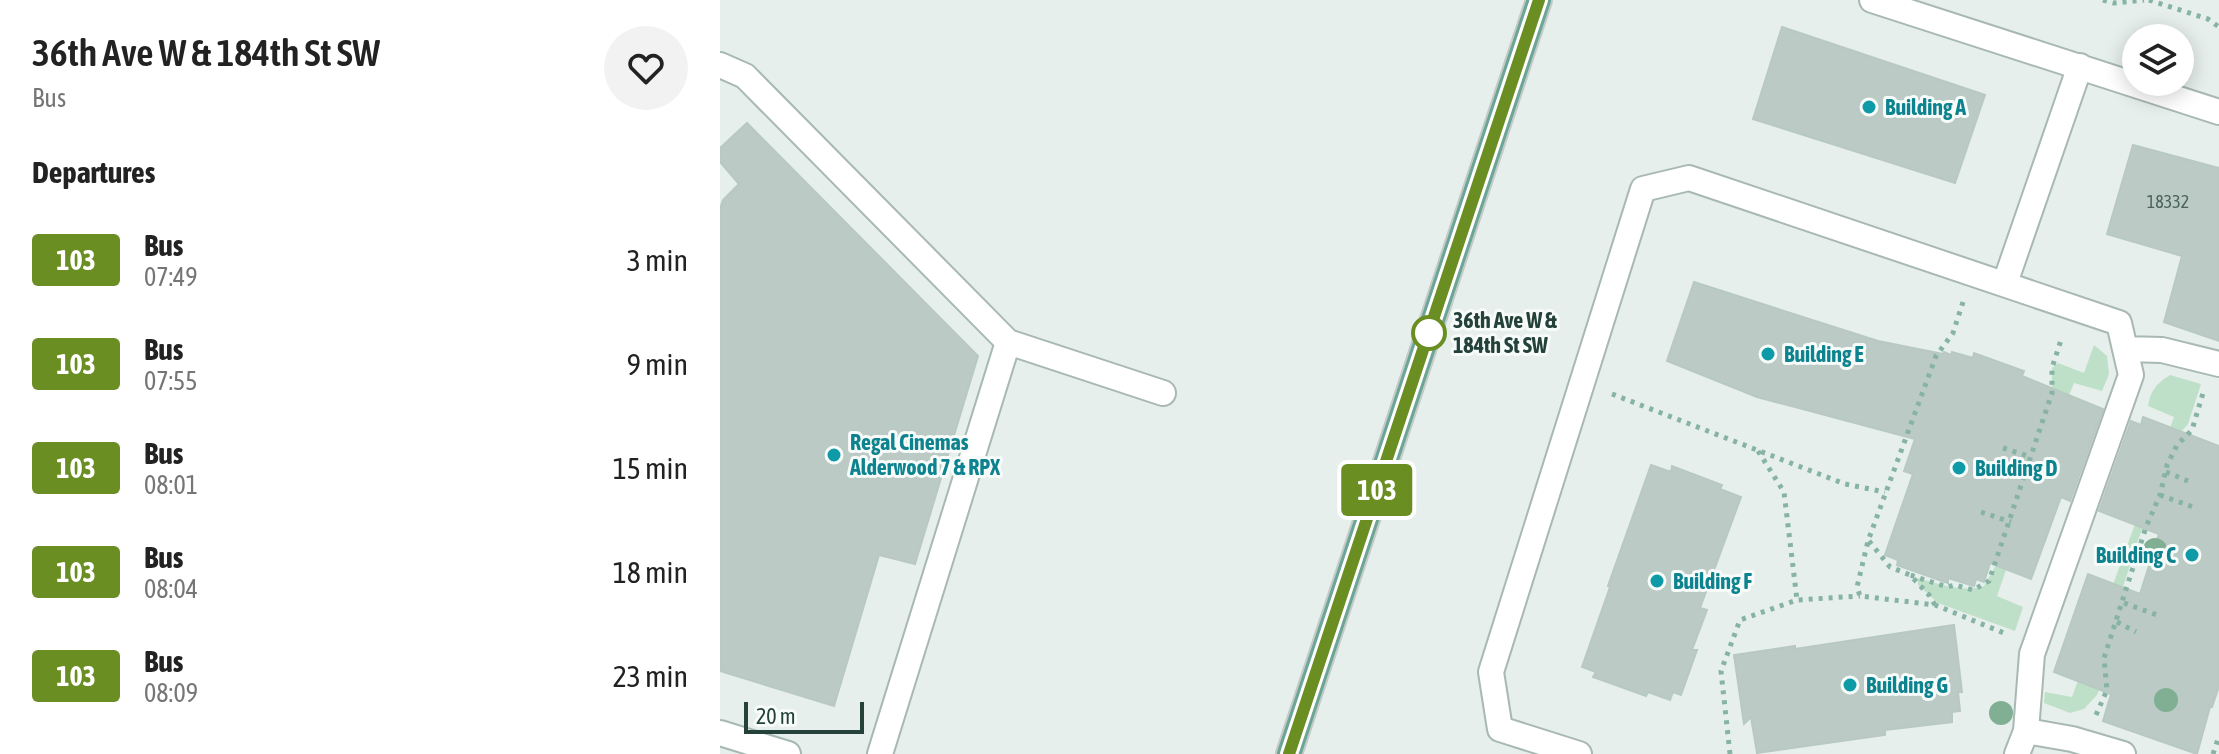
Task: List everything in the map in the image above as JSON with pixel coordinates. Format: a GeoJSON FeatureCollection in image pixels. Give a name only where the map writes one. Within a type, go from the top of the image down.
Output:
{"type":"FeatureCollection","features":[{"type":"Feature","properties":{"kind":"main road"},"geometry":{"type":"LineString","coordinates":[[1289,754],[1539,0]]}},
{"type":"Feature","properties":{"kind":"street"},"geometry":{"type":"LineString","coordinates":[[1872,0],[2219,112]]}},
{"type":"Feature","properties":{"kind":"street"},"geometry":{"type":"LineString","coordinates":[[720,65],[745,76],[1008,342],[1163,393]]}},
{"type":"Feature","properties":{"kind":"street"},"geometry":{"type":"LineString","coordinates":[[2005,283],[2080,66]]}},
{"type":"Feature","properties":{"kind":"street"},"geometry":{"type":"LineString","coordinates":[[1579,754],[1500,729],[1491,672],[1643,189],[1689,178],[2119,323],[2131,375],[2034,647],[2022,743],[2085,743],[2123,754]]}},
{"type":"Feature","properties":{"kind":"street"},"geometry":{"type":"LineString","coordinates":[[880,754],[1008,342]]}},
{"type":"Feature","properties":{"kind":"street"},"geometry":{"type":"LineString","coordinates":[[2125,349],[2162,350],[2218,363]]}},
{"type":"Feature","properties":{"kind":"street"},"geometry":{"type":"LineString","coordinates":[[720,733],[788,754]]}},
{"type":"Feature","properties":{"kind":"path"},"geometry":{"type":"LineString","coordinates":[[2103,0],[2114,3],[2147,0],[2208,19],[2219,27]]}},
{"type":"Feature","properties":{"kind":"path"},"geometry":{"type":"LineString","coordinates":[[1860,596],[1857,587],[1868,541],[1885,492],[1936,356],[1953,333],[1973,272]]}},
{"type":"Feature","properties":{"kind":"path"},"geometry":{"type":"LineString","coordinates":[[1868,541],[1890,567],[1910,575],[1947,587],[1955,585],[1973,590],[1989,581],[2052,393],[2052,368],[2070,305]]}},
{"type":"Feature","properties":{"kind":"path"},"geometry":{"type":"LineString","coordinates":[[2085,743],[2107,690],[2104,658],[2146,527],[2173,452],[2192,430],[2204,389],[2218,363]]}},
{"type":"Feature","properties":{"kind":"path"},"geometry":{"type":"LineString","coordinates":[[1582,383],[1845,484],[1885,492]]}},
{"type":"Feature","properties":{"kind":"path"},"geometry":{"type":"LineString","coordinates":[[2003,448],[2031,457]]}},
{"type":"Feature","properties":{"kind":"path"},"geometry":{"type":"LineString","coordinates":[[1758,450],[1784,492],[1797,600]]}},
{"type":"Feature","properties":{"kind":"path"},"geometry":{"type":"LineString","coordinates":[[2166,472],[2188,481]]}},
{"type":"Feature","properties":{"kind":"path"},"geometry":{"type":"LineString","coordinates":[[2160,495],[2193,507]]}},
{"type":"Feature","properties":{"kind":"path"},"geometry":{"type":"LineString","coordinates":[[1981,512],[2011,522]]}},
{"type":"Feature","properties":{"kind":"path"},"geometry":{"type":"LineString","coordinates":[[1910,575],[1935,605]]}},
{"type":"Feature","properties":{"kind":"path"},"geometry":{"type":"LineString","coordinates":[[1730,754],[1732,750],[1721,671],[1740,620],[1797,600],[1860,596],[1935,605],[2034,647]]}},
{"type":"Feature","properties":{"kind":"path"},"geometry":{"type":"LineString","coordinates":[[2124,603],[2157,615]]}},
{"type":"Feature","properties":{"kind":"path"},"geometry":{"type":"LineString","coordinates":[[2117,622],[2136,632]]}},
{"type":"Feature","properties":{"kind":"path"},"geometry":{"type":"LineString","coordinates":[[2213,754],[2219,736]]}},
{"type":"Feature","properties":{"kind":"green space"},"geometry":{"type":"Polygon","coordinates":[[[2094,345],[2107,356],[2109,374],[2102,391],[2074,383],[2042,461],[2067,487],[2063,499],[2033,492],[1997,596],[2023,607],[2015,631],[1938,603],[1918,585],[1918,578],[1960,588],[1984,586],[1996,565],[2052,393],[2052,368],[2058,363],[2084,373],[2094,345]]]}},
{"type":"Feature","properties":{"kind":"green space"},"geometry":{"type":"Polygon","coordinates":[[[2170,375],[2201,384],[2188,424],[2176,438],[2137,543],[2111,625],[2102,684],[2084,709],[2070,713],[2044,703],[2045,692],[2072,697],[2174,417],[2148,406],[2155,388],[2170,375]]]}},
{"type":"Feature","properties":{"kind":"building","name":"Building A"},"geometry":{"type":"Polygon","coordinates":[[[1782,27],[1985,95],[1955,183],[1753,119],[1782,27]]]}},
{"type":"Feature","properties":{"kind":"building","name":"Regal Cinemas Alderwood 7 & RPX"},"geometry":{"type":"Polygon","coordinates":[[[747,123],[978,356],[915,564],[879,555],[834,706],[720,671],[720,209],[723,200],[739,184],[720,162],[720,148],[747,123]]]}},
{"type":"Feature","properties":{"kind":"building"},"geometry":{"type":"Polygon","coordinates":[[[2133,145],[2219,168],[2219,341],[2164,322],[2182,256],[2107,234],[2133,145]]]}},
{"type":"Feature","properties":{"kind":"building"},"geometry":{"type":"Polygon","coordinates":[[[1694,282],[1878,341],[1973,358],[1974,353],[2024,371],[2022,376],[2103,409],[2070,501],[2061,497],[2031,579],[1990,563],[1984,582],[1976,579],[1974,586],[1948,578],[1948,583],[1897,565],[1898,560],[1885,555],[1913,474],[1904,471],[1915,439],[1757,397],[1667,361],[1694,282]]]}},
{"type":"Feature","properties":{"kind":"building"},"geometry":{"type":"Polygon","coordinates":[[[2143,417],[2219,446],[2219,686],[2197,754],[2103,721],[2111,694],[2054,672],[2088,574],[2140,594],[2159,534],[2099,511],[2131,421],[2141,425],[2143,417]]]}},
{"type":"Feature","properties":{"kind":"building","name":"Building F"},"geometry":{"type":"Polygon","coordinates":[[[1651,465],[1671,472],[1672,466],[1722,485],[1720,489],[1741,497],[1700,608],[1707,610],[1692,650],[1697,650],[1681,695],[1673,692],[1670,700],[1648,692],[1646,696],[1593,677],[1596,672],[1582,667],[1651,465]]]}},
{"type":"Feature","properties":{"kind":"building","name":"Building G"},"geometry":{"type":"Polygon","coordinates":[[[1954,625],[1962,692],[1958,692],[1960,711],[1952,712],[1952,722],[1885,730],[1885,735],[1757,753],[1751,717],[1744,724],[1734,655],[1954,625]]]}},
{"type":"Feature","properties":{"kind":"bus line","name":"103"},"geometry":{"type":"LineString","coordinates":[[1289,754],[1539,0]]}},
{"type":"Feature","properties":{"kind":"place","name":"Building A"},"geometry":{"type":"Point","coordinates":[1869,107]}},
{"type":"Feature","properties":{"kind":"place","name":"36th Ave W & 184th St SW"},"geometry":{"type":"Point","coordinates":[1429,333]}},
{"type":"Feature","properties":{"kind":"place","name":"Building E"},"geometry":{"type":"Point","coordinates":[1768,354]}},
{"type":"Feature","properties":{"kind":"place","name":"Regal Cinemas Alderwood 7 & RPX"},"geometry":{"type":"Point","coordinates":[834,455]}},
{"type":"Feature","properties":{"kind":"place","name":"Building D"},"geometry":{"type":"Point","coordinates":[1959,468]}},
{"type":"Feature","properties":{"kind":"place","name":"Building C"},"geometry":{"type":"Point","coordinates":[2192,555]}},
{"type":"Feature","properties":{"kind":"place","name":"Building F"},"geometry":{"type":"Point","coordinates":[1657,581]}},
{"type":"Feature","properties":{"kind":"place","name":"Building G"},"geometry":{"type":"Point","coordinates":[1850,685]}}]}
